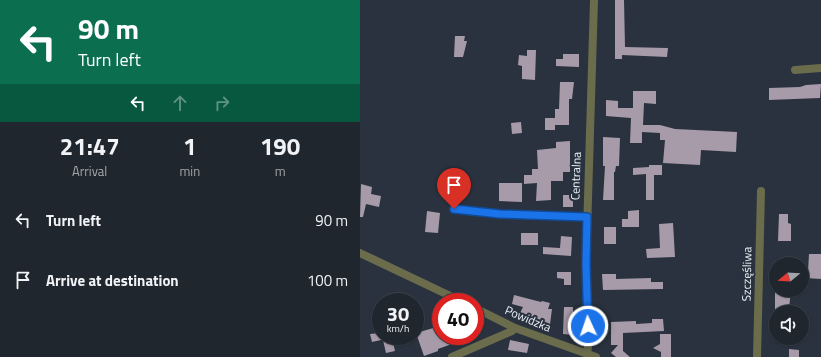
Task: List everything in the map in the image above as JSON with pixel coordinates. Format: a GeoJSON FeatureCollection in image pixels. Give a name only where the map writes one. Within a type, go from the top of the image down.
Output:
{"type":"FeatureCollection","features":[{"type":"Feature","properties":{"kind":"street","name":"Centralna"},"geometry":{"type":"LineString","coordinates":[[587,353],[589,340],[586,265],[594,0]]}},
{"type":"Feature","properties":{"kind":"street"},"geometry":{"type":"LineString","coordinates":[[795,70],[821,68]]}},
{"type":"Feature","properties":{"kind":"street","name":"Szczęśliwa"},"geometry":{"type":"LineString","coordinates":[[761,191],[757,357],[765,357]]}},
{"type":"Feature","properties":{"kind":"street"},"geometry":{"type":"LineString","coordinates":[[454,209],[500,214],[587,217]]}},
{"type":"Feature","properties":{"kind":"street"},"geometry":{"type":"LineString","coordinates":[[360,253],[444,293]]}},
{"type":"Feature","properties":{"kind":"street","name":"Powidzka"},"geometry":{"type":"LineString","coordinates":[[484,312],[515,328],[596,357]]}},
{"type":"Feature","properties":{"kind":"street"},"geometry":{"type":"LineString","coordinates":[[452,357],[512,331],[515,328]]}},
{"type":"Feature","properties":{"kind":"building"},"geometry":{"type":"Polygon","coordinates":[[[615,0],[624,0],[625,47],[668,48],[667,57],[622,55],[622,59],[615,59],[615,0]]]}},
{"type":"Feature","properties":{"kind":"building"},"geometry":{"type":"Polygon","coordinates":[[[455,36],[465,36],[464,41],[467,41],[463,57],[454,57],[455,36]]]}},
{"type":"Feature","properties":{"kind":"building"},"geometry":{"type":"Polygon","coordinates":[[[527,50],[536,50],[535,80],[522,79],[522,66],[518,65],[519,55],[527,56],[527,50]]]}},
{"type":"Feature","properties":{"kind":"building"},"geometry":{"type":"Polygon","coordinates":[[[563,54],[579,54],[579,67],[556,66],[556,59],[563,59],[563,54]]]}},
{"type":"Feature","properties":{"kind":"building"},"geometry":{"type":"Polygon","coordinates":[[[560,82],[574,82],[572,99],[569,99],[569,125],[555,125],[555,130],[545,130],[545,118],[555,118],[555,109],[559,109],[560,82]]]}},
{"type":"Feature","properties":{"kind":"building"},"geometry":{"type":"Polygon","coordinates":[[[821,84],[820,98],[769,100],[769,88],[800,87],[821,84]]]}},
{"type":"Feature","properties":{"kind":"building"},"geometry":{"type":"Polygon","coordinates":[[[633,91],[656,91],[656,104],[644,103],[643,125],[660,125],[675,129],[737,132],[736,152],[701,150],[700,165],[663,163],[665,140],[660,140],[660,133],[642,132],[642,143],[630,143],[631,118],[606,116],[606,100],[618,101],[618,108],[633,108],[633,91]]]}},
{"type":"Feature","properties":{"kind":"building"},"geometry":{"type":"Polygon","coordinates":[[[521,122],[522,133],[512,134],[511,123],[521,122]]]}},
{"type":"Feature","properties":{"kind":"building"},"geometry":{"type":"Polygon","coordinates":[[[603,137],[620,138],[619,166],[616,166],[614,172],[614,200],[603,200],[605,166],[603,166],[603,137]]]}},
{"type":"Feature","properties":{"kind":"building"},"geometry":{"type":"Polygon","coordinates":[[[570,141],[570,172],[563,172],[563,181],[551,181],[551,200],[536,201],[537,183],[524,184],[524,175],[532,175],[532,169],[538,169],[537,150],[556,148],[556,142],[570,141]]]}},
{"type":"Feature","properties":{"kind":"building"},"geometry":{"type":"Polygon","coordinates":[[[649,165],[662,165],[662,175],[654,175],[654,200],[646,200],[646,174],[633,175],[633,168],[649,167],[649,165]]]}},
{"type":"Feature","properties":{"kind":"building"},"geometry":{"type":"Polygon","coordinates":[[[499,183],[522,183],[522,202],[499,201],[499,183]]]}},
{"type":"Feature","properties":{"kind":"building"},"geometry":{"type":"Polygon","coordinates":[[[361,184],[372,187],[371,194],[381,196],[379,207],[366,204],[363,217],[360,217],[361,184]]]}},
{"type":"Feature","properties":{"kind":"building"},"geometry":{"type":"Polygon","coordinates":[[[563,195],[573,195],[573,207],[563,207],[563,195]]]}},
{"type":"Feature","properties":{"kind":"building"},"geometry":{"type":"Polygon","coordinates":[[[639,210],[639,227],[622,227],[622,219],[628,219],[628,211],[639,210]]]}},
{"type":"Feature","properties":{"kind":"building"},"geometry":{"type":"Polygon","coordinates":[[[427,211],[440,213],[438,233],[425,232],[427,211]]]}},
{"type":"Feature","properties":{"kind":"building"},"geometry":{"type":"Polygon","coordinates":[[[779,214],[788,214],[788,223],[791,224],[791,241],[778,241],[779,214]]]}},
{"type":"Feature","properties":{"kind":"building"},"geometry":{"type":"Polygon","coordinates":[[[673,223],[675,257],[647,258],[646,249],[660,248],[659,224],[673,223]]]}},
{"type":"Feature","properties":{"kind":"building"},"geometry":{"type":"Polygon","coordinates":[[[604,227],[616,227],[616,244],[604,244],[604,227]]]}},
{"type":"Feature","properties":{"kind":"building"},"geometry":{"type":"Polygon","coordinates":[[[521,233],[538,233],[538,245],[521,245],[521,233]]]}},
{"type":"Feature","properties":{"kind":"building"},"geometry":{"type":"Polygon","coordinates":[[[561,236],[572,237],[571,256],[543,254],[543,247],[560,248],[561,236]]]}},
{"type":"Feature","properties":{"kind":"building"},"geometry":{"type":"Polygon","coordinates":[[[809,254],[821,254],[821,279],[809,278],[809,254]]]}},
{"type":"Feature","properties":{"kind":"building"},"geometry":{"type":"Polygon","coordinates":[[[557,272],[571,272],[571,285],[564,285],[564,279],[557,278],[557,272]]]}},
{"type":"Feature","properties":{"kind":"building"},"geometry":{"type":"Polygon","coordinates":[[[602,274],[616,274],[616,279],[651,278],[651,282],[663,282],[663,289],[603,290],[602,274]]]}},
{"type":"Feature","properties":{"kind":"building"},"geometry":{"type":"Polygon","coordinates":[[[514,295],[550,303],[548,309],[552,309],[549,332],[517,319],[523,307],[512,304],[514,295]]]}},
{"type":"Feature","properties":{"kind":"building"},"geometry":{"type":"Polygon","coordinates":[[[775,297],[790,297],[789,305],[775,305],[775,297]]]}},
{"type":"Feature","properties":{"kind":"building"},"geometry":{"type":"Polygon","coordinates":[[[564,307],[573,307],[573,335],[563,334],[564,307]]]}},
{"type":"Feature","properties":{"kind":"building"},"geometry":{"type":"Polygon","coordinates":[[[652,319],[663,319],[664,331],[623,333],[623,351],[630,357],[616,357],[611,353],[618,345],[611,345],[611,322],[636,321],[636,324],[652,323],[652,319]]]}},
{"type":"Feature","properties":{"kind":"building"},"geometry":{"type":"Polygon","coordinates":[[[432,328],[432,345],[449,345],[424,356],[420,345],[424,345],[424,331],[432,328]]]}},
{"type":"Feature","properties":{"kind":"building"},"geometry":{"type":"Polygon","coordinates":[[[660,334],[671,334],[671,357],[661,357],[661,352],[653,348],[660,344],[660,334]]]}},
{"type":"Feature","properties":{"kind":"building"},"geometry":{"type":"Polygon","coordinates":[[[510,340],[529,344],[527,353],[508,350],[510,340]]]}},
{"type":"Feature","properties":{"kind":"building"},"geometry":{"type":"Polygon","coordinates":[[[384,345],[394,345],[395,351],[386,353],[384,345]]]}},
{"type":"Feature","properties":{"kind":"building"},"geometry":{"type":"Polygon","coordinates":[[[789,349],[799,350],[799,357],[789,357],[789,349]]]}},
{"type":"Feature","properties":{"kind":"route"},"geometry":{"type":"LineString","coordinates":[[454,209],[500,214],[587,217],[586,265],[588,326]]}}]}
